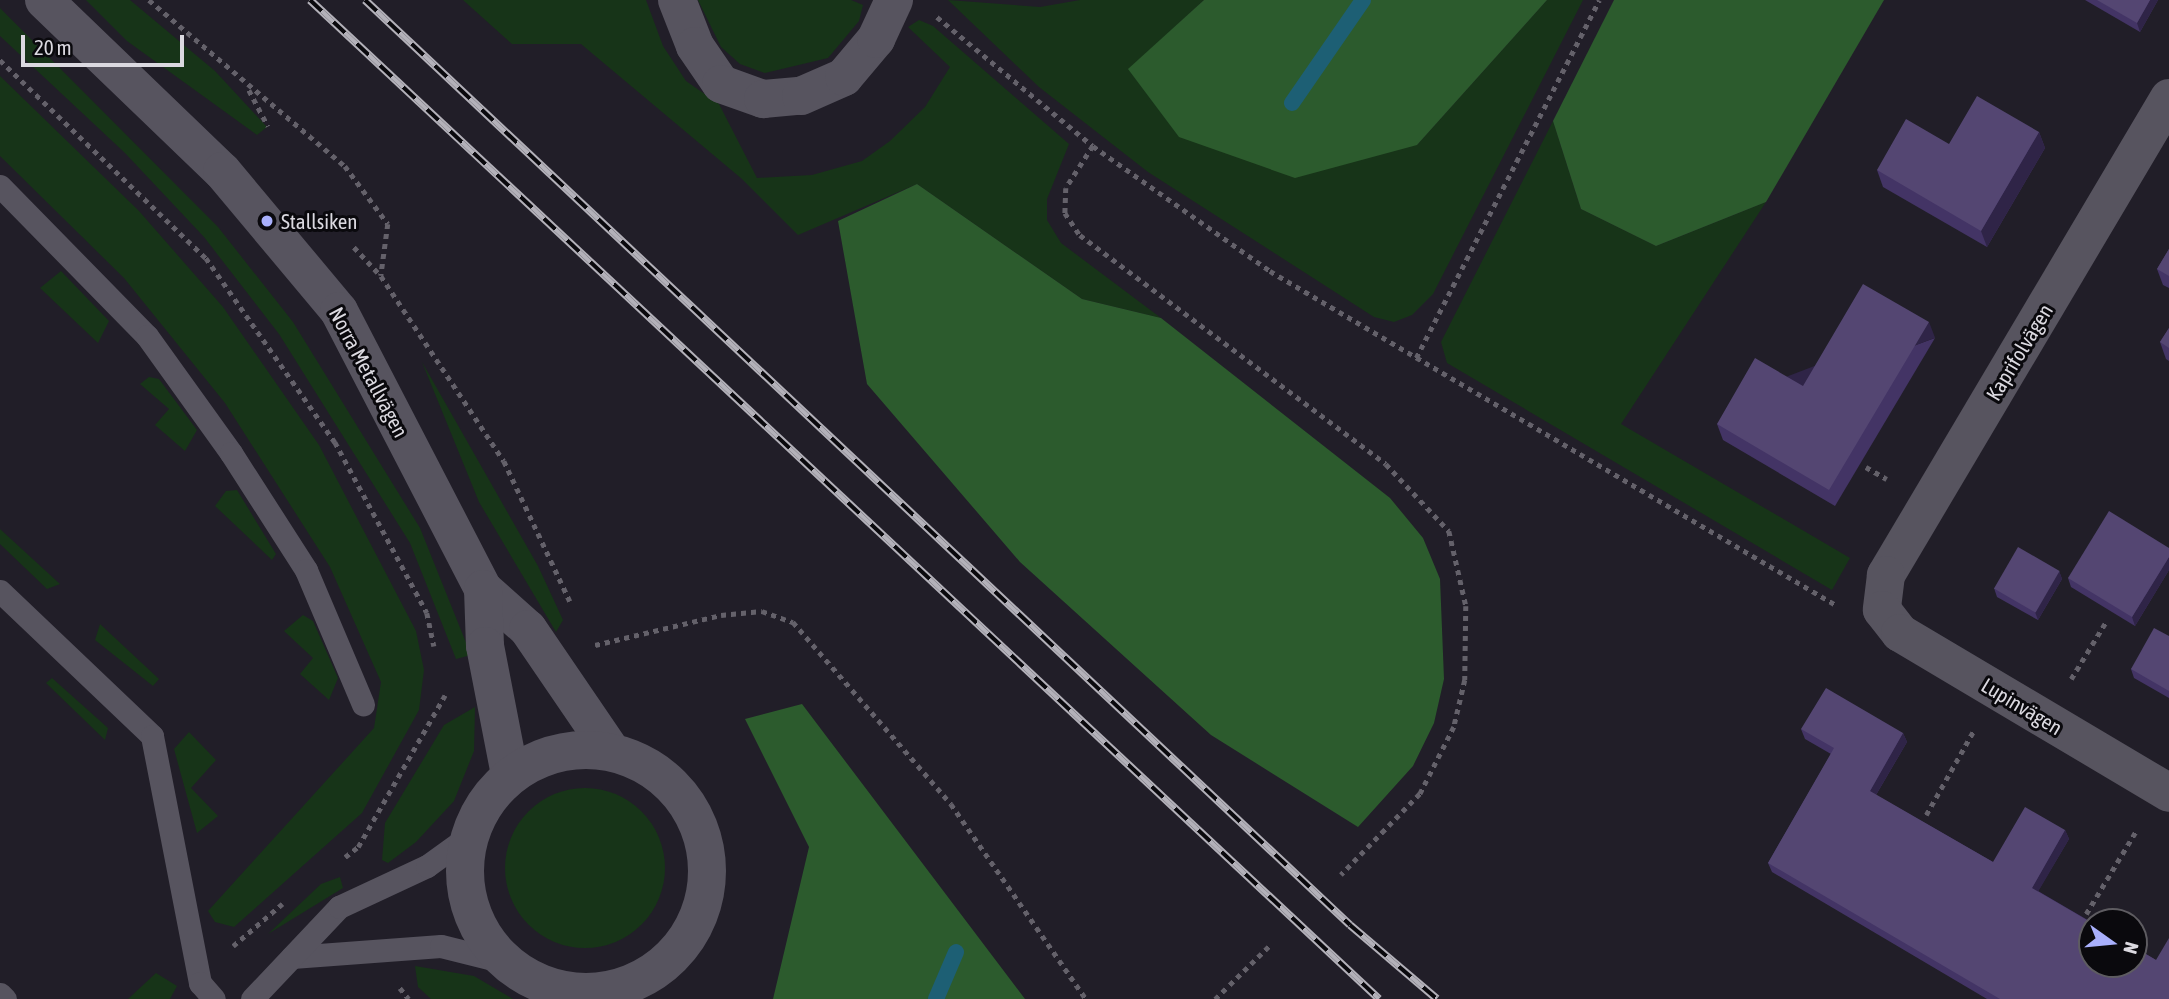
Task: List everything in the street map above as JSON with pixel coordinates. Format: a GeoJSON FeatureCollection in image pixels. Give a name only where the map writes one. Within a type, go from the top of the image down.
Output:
{"type":"FeatureCollection","features":[{"type":"Feature","properties":{"kind":"street","name":"Norra Metallvägen"},"geometry":{"type":"LineString","coordinates":[[44,0],[222,171],[339,311],[483,589],[528,629],[612,752]]}},
{"type":"Feature","properties":{"kind":"street"},"geometry":{"type":"LineString","coordinates":[[677,0],[695,46],[721,83],[763,99],[801,96],[844,77],[910,4]]}},
{"type":"Feature","properties":{"kind":"street","name":"Kaprifolvägen"},"geometry":{"type":"LineString","coordinates":[[1882,610],[1886,575],[2169,98]]}},
{"type":"Feature","properties":{"kind":"street","name":"Norra Metallvägen"},"geometry":{"type":"LineString","coordinates":[[483,589],[485,646],[510,775]]}},
{"type":"Feature","properties":{"kind":"street","name":"Lupinvägen"},"geometry":{"type":"LineString","coordinates":[[1882,610],[1900,633],[2169,793]]}},
{"type":"Feature","properties":{"kind":"street"},"geometry":{"type":"LineString","coordinates":[[576,749],[612,752],[648,765],[678,790],[702,834],[706,897],[667,981],[564,995],[505,962],[466,898],[470,835],[486,802],[510,775],[542,757],[576,749]]}},
{"type":"Feature","properties":{"kind":"lane"},"geometry":{"type":"LineString","coordinates":[[0,186],[147,336],[231,453],[306,570],[363,704]]}},
{"type":"Feature","properties":{"kind":"lane"},"geometry":{"type":"LineString","coordinates":[[0,592],[152,736],[200,983],[214,999]]}},
{"type":"Feature","properties":{"kind":"lane"},"geometry":{"type":"LineString","coordinates":[[252,999],[339,907],[427,866],[470,835]]}},
{"type":"Feature","properties":{"kind":"lane"},"geometry":{"type":"LineString","coordinates":[[292,957],[441,946],[505,962]]}},
{"type":"Feature","properties":{"kind":"lane"},"geometry":{"type":"LineString","coordinates":[[0,995],[5,999]]}},
{"type":"Feature","properties":{"kind":"path"},"geometry":{"type":"LineString","coordinates":[[149,0],[248,89],[290,116],[345,166],[388,223],[381,276]]}},
{"type":"Feature","properties":{"kind":"path"},"geometry":{"type":"LineString","coordinates":[[1416,358],[1599,0]]}},
{"type":"Feature","properties":{"kind":"path"},"geometry":{"type":"LineString","coordinates":[[910,4],[1093,146],[1270,271],[1838,607],[1882,610]]}},
{"type":"Feature","properties":{"kind":"path"},"geometry":{"type":"LineString","coordinates":[[0,60],[206,258],[335,442],[427,613],[436,654]]}},
{"type":"Feature","properties":{"kind":"path"},"geometry":{"type":"LineString","coordinates":[[248,89],[268,126]]}},
{"type":"Feature","properties":{"kind":"path"},"geometry":{"type":"LineString","coordinates":[[1093,146],[1066,188],[1065,213],[1080,235],[1387,464],[1449,531],[1466,606],[1465,680],[1454,727],[1420,794],[1341,875]]}},
{"type":"Feature","properties":{"kind":"path"},"geometry":{"type":"LineString","coordinates":[[354,247],[381,276],[504,461],[574,609]]}},
{"type":"Feature","properties":{"kind":"path"},"geometry":{"type":"LineString","coordinates":[[585,633],[591,646],[721,615],[762,611],[793,622],[951,804],[1086,999]]}},
{"type":"Feature","properties":{"kind":"path"},"geometry":{"type":"LineString","coordinates":[[2067,685],[2107,620]]}},
{"type":"Feature","properties":{"kind":"path"},"geometry":{"type":"LineString","coordinates":[[358,847],[445,695],[442,681]]}},
{"type":"Feature","properties":{"kind":"path"},"geometry":{"type":"LineString","coordinates":[[1926,815],[1981,717]]}},
{"type":"Feature","properties":{"kind":"path"},"geometry":{"type":"LineString","coordinates":[[2090,908],[2139,827]]}},
{"type":"Feature","properties":{"kind":"path"},"geometry":{"type":"LineString","coordinates":[[1215,999],[1269,946]]}},
{"type":"Feature","properties":{"kind":"green space"},"geometry":{"type":"Polygon","coordinates":[[[86,0],[130,0],[215,71],[267,127],[257,135],[127,41],[86,0]]]}},
{"type":"Feature","properties":{"kind":"green space"},"geometry":{"type":"Polygon","coordinates":[[[463,0],[646,0],[663,46],[686,81],[719,104],[757,178],[812,175],[862,161],[890,141],[925,107],[950,67],[908,27],[919,20],[933,26],[1069,144],[1047,199],[1047,220],[1061,243],[1161,318],[1082,299],[917,184],[798,235],[742,179],[581,44],[512,44],[463,0]]]}},
{"type":"Feature","properties":{"kind":"green space"},"geometry":{"type":"Polygon","coordinates":[[[698,0],[851,0],[863,5],[859,21],[828,58],[765,73],[740,64],[721,47],[698,0]]]}},
{"type":"Feature","properties":{"kind":"green space"},"geometry":{"type":"Polygon","coordinates":[[[948,0],[1040,7],[1080,0],[1204,0],[1129,69],[1417,145],[1547,0],[1583,0],[1433,294],[1412,315],[1394,322],[1374,317],[1148,172],[1039,87],[948,0]]]}},
{"type":"Feature","properties":{"kind":"green space"},"geometry":{"type":"Polygon","coordinates":[[[1204,0],[1547,0],[1417,145],[1295,178],[1179,137],[1128,69],[1204,0]]]}},
{"type":"Feature","properties":{"kind":"green space"},"geometry":{"type":"Polygon","coordinates":[[[1614,0],[1884,0],[1766,202],[1656,246],[1581,209],[1553,121],[1614,0]]]}},
{"type":"Feature","properties":{"kind":"green space"},"geometry":{"type":"Polygon","coordinates":[[[0,8],[218,227],[293,322],[420,528],[471,655],[456,659],[410,543],[279,334],[204,237],[125,153],[0,36],[0,8]]]}},
{"type":"Feature","properties":{"kind":"green space"},"geometry":{"type":"Polygon","coordinates":[[[0,76],[139,211],[223,307],[319,445],[416,631],[424,670],[419,710],[362,813],[234,927],[215,922],[208,911],[374,728],[381,682],[330,567],[225,403],[124,278],[0,156],[0,76]]]}},
{"type":"Feature","properties":{"kind":"green space"},"geometry":{"type":"Polygon","coordinates":[[[1553,121],[1581,209],[1656,246],[1766,202],[1621,424],[1850,558],[1832,590],[1447,363],[1441,342],[1553,121]]]}},
{"type":"Feature","properties":{"kind":"green space"},"geometry":{"type":"Polygon","coordinates":[[[917,184],[1082,299],[1161,318],[1390,498],[1423,538],[1440,579],[1444,679],[1434,723],[1413,766],[1358,827],[1211,735],[1020,562],[867,384],[838,221],[917,184]]]}},
{"type":"Feature","properties":{"kind":"green space"},"geometry":{"type":"Polygon","coordinates":[[[61,271],[109,321],[98,343],[40,288],[61,271]]]}},
{"type":"Feature","properties":{"kind":"green space"},"geometry":{"type":"Polygon","coordinates":[[[422,362],[538,566],[563,620],[556,632],[479,502],[422,362]]]}},
{"type":"Feature","properties":{"kind":"green space"},"geometry":{"type":"Polygon","coordinates":[[[149,377],[159,379],[197,430],[185,451],[155,425],[169,409],[140,384],[149,377]]]}},
{"type":"Feature","properties":{"kind":"green space"},"geometry":{"type":"Polygon","coordinates":[[[237,490],[276,554],[272,560],[215,506],[226,491],[237,490]]]}},
{"type":"Feature","properties":{"kind":"green space"},"geometry":{"type":"Polygon","coordinates":[[[0,529],[60,584],[47,589],[0,544],[0,529]]]}},
{"type":"Feature","properties":{"kind":"green space"},"geometry":{"type":"Polygon","coordinates":[[[303,615],[313,621],[338,678],[329,700],[300,674],[313,658],[284,631],[303,615]]]}},
{"type":"Feature","properties":{"kind":"green space"},"geometry":{"type":"Polygon","coordinates":[[[100,624],[159,679],[153,686],[95,640],[100,624]]]}},
{"type":"Feature","properties":{"kind":"green space"},"geometry":{"type":"Polygon","coordinates":[[[52,678],[108,728],[105,740],[46,683],[52,678]]]}},
{"type":"Feature","properties":{"kind":"green space"},"geometry":{"type":"Polygon","coordinates":[[[802,704],[1025,999],[773,999],[809,847],[745,719],[802,704]]]}},
{"type":"Feature","properties":{"kind":"green space"},"geometry":{"type":"Polygon","coordinates":[[[475,707],[474,751],[454,801],[416,842],[388,863],[382,860],[385,823],[444,725],[475,707]]]}},
{"type":"Feature","properties":{"kind":"green space"},"geometry":{"type":"Polygon","coordinates":[[[189,732],[216,760],[191,788],[218,816],[197,833],[174,749],[189,732]]]}},
{"type":"Feature","properties":{"kind":"green space"},"geometry":{"type":"Polygon","coordinates":[[[585,788],[616,794],[641,812],[659,837],[665,868],[659,899],[641,924],[616,942],[585,948],[554,942],[529,924],[511,899],[505,868],[511,837],[529,812],[554,794],[585,788]]]}},
{"type":"Feature","properties":{"kind":"green space"},"geometry":{"type":"Polygon","coordinates":[[[340,877],[343,888],[268,934],[321,884],[340,877]]]}},
{"type":"Feature","properties":{"kind":"green space"},"geometry":{"type":"Polygon","coordinates":[[[415,966],[474,976],[513,999],[431,999],[418,987],[415,966]]]}},
{"type":"Feature","properties":{"kind":"green space"},"geometry":{"type":"Polygon","coordinates":[[[156,973],[177,986],[170,999],[128,999],[156,973]]]}},
{"type":"Feature","properties":{"kind":"building"},"geometry":{"type":"Polygon","coordinates":[[[2097,0],[2150,0],[2137,23],[2097,0]]]}},
{"type":"Feature","properties":{"kind":"building"},"geometry":{"type":"Polygon","coordinates":[[[1977,96],[2039,132],[1981,231],[1877,170],[1906,119],[1949,144],[1977,96]]]}},
{"type":"Feature","properties":{"kind":"building"},"geometry":{"type":"Polygon","coordinates":[[[2169,249],[2169,276],[2157,269],[2169,249]]]}},
{"type":"Feature","properties":{"kind":"building"},"geometry":{"type":"Polygon","coordinates":[[[1863,284],[1929,322],[1829,490],[1717,424],[1755,358],[1803,386],[1863,284]]]}},
{"type":"Feature","properties":{"kind":"building"},"geometry":{"type":"Polygon","coordinates":[[[2169,328],[2169,348],[2160,342],[2169,328]]]}},
{"type":"Feature","properties":{"kind":"building"},"geometry":{"type":"Polygon","coordinates":[[[2109,511],[2169,548],[2169,557],[2132,617],[2068,578],[2109,511]]]}},
{"type":"Feature","properties":{"kind":"building"},"geometry":{"type":"Polygon","coordinates":[[[2018,547],[2060,571],[2036,613],[1994,589],[2018,547]]]}},
{"type":"Feature","properties":{"kind":"building"},"geometry":{"type":"Polygon","coordinates":[[[2154,628],[2169,636],[2169,691],[2131,669],[2154,628]]]}},
{"type":"Feature","properties":{"kind":"building"},"geometry":{"type":"Polygon","coordinates":[[[1826,688],[1903,733],[1870,791],[1993,862],[2025,807],[2065,830],[2032,888],[2078,915],[2078,978],[2148,978],[2148,955],[2156,960],[2169,938],[2169,999],[2000,999],[1768,863],[1834,748],[1801,729],[1826,688]]]}},
{"type":"Feature","properties":{"kind":"waterway"},"geometry":{"type":"LineString","coordinates":[[1292,103],[1363,0]]}},
{"type":"Feature","properties":{"kind":"waterway"},"geometry":{"type":"LineString","coordinates":[[936,999],[956,952]]}},
{"type":"Feature","properties":{"kind":"railway"},"geometry":{"type":"LineString","coordinates":[[310,0],[1379,999]]}},
{"type":"Feature","properties":{"kind":"railway"},"geometry":{"type":"LineString","coordinates":[[365,0],[1350,925],[1437,999]]}},
{"type":"Feature","properties":{"kind":"place","name":"Stallsiken"},"geometry":{"type":"Point","coordinates":[267,221]}}]}
